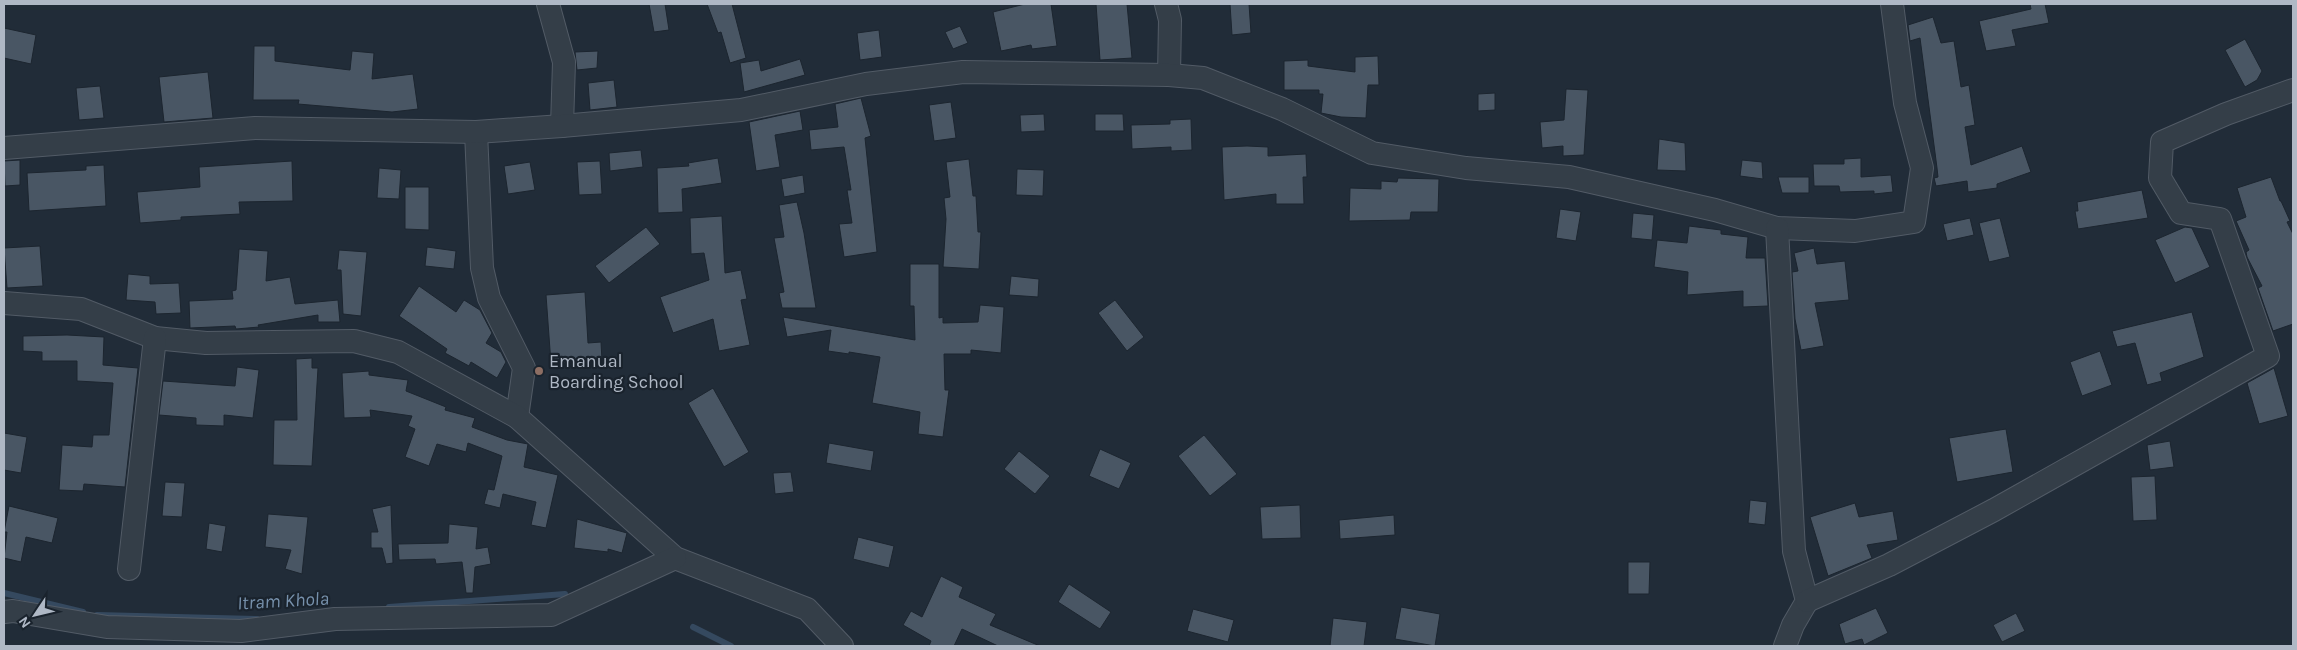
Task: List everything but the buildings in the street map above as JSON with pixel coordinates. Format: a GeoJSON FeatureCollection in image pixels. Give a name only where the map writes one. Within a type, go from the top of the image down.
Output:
{"type":"FeatureCollection","features":[{"type":"Feature","properties":{"kind":"street"},"geometry":{"type":"LineString","coordinates":[[548,4],[564,62],[562,126]]}},
{"type":"Feature","properties":{"kind":"street"},"geometry":{"type":"LineString","coordinates":[[1166,4],[1170,20],[1169,75]]}},
{"type":"Feature","properties":{"kind":"street"},"geometry":{"type":"LineString","coordinates":[[4,148],[255,128],[476,132],[562,126],[741,110],[866,84],[963,72],[1169,75],[1203,78],[1282,109],[1372,153],[1466,168],[1569,177],[1715,210],[1777,228],[1855,231],[1914,222],[1922,168],[1905,103],[1892,4]]}},
{"type":"Feature","properties":{"kind":"street"},"geometry":{"type":"LineString","coordinates":[[1785,646],[1793,625],[1807,601],[1888,565],[1994,510],[2268,356],[2220,219],[2181,213],[2160,178],[2162,142],[2226,114],[2293,90]]}},
{"type":"Feature","properties":{"kind":"street"},"geometry":{"type":"LineString","coordinates":[[476,132],[482,268],[489,298],[524,368],[518,417]]}},
{"type":"Feature","properties":{"kind":"street"},"geometry":{"type":"LineString","coordinates":[[1777,228],[1794,551],[1807,601]]}},
{"type":"Feature","properties":{"kind":"street"},"geometry":{"type":"LineString","coordinates":[[4,303],[81,309],[154,338],[206,343],[354,342],[398,352],[518,417],[675,558],[807,609],[842,646]]}},
{"type":"Feature","properties":{"kind":"street"},"geometry":{"type":"LineString","coordinates":[[129,569],[154,338]]}},
{"type":"Feature","properties":{"kind":"street"},"geometry":{"type":"LineString","coordinates":[[4,612],[13,611],[106,637],[241,631],[335,620],[551,615],[675,558]]}},
{"type":"Feature","properties":{"kind":"waterway","name":"Itram Khola"},"geometry":{"type":"LineString","coordinates":[[4,593],[83,612]]}},
{"type":"Feature","properties":{"kind":"waterway","name":"Itram Khola"},"geometry":{"type":"LineString","coordinates":[[389,607],[565,594]]}},
{"type":"Feature","properties":{"kind":"waterway","name":"Itram Khola"},"geometry":{"type":"LineString","coordinates":[[97,615],[257,619]]}},
{"type":"Feature","properties":{"kind":"waterway","name":"Itram Khola"},"geometry":{"type":"LineString","coordinates":[[693,627],[731,646]]}},
{"type":"Feature","properties":{"kind":"place","name":"Emanual Boarding School"},"geometry":{"type":"Point","coordinates":[539,371]}}]}
